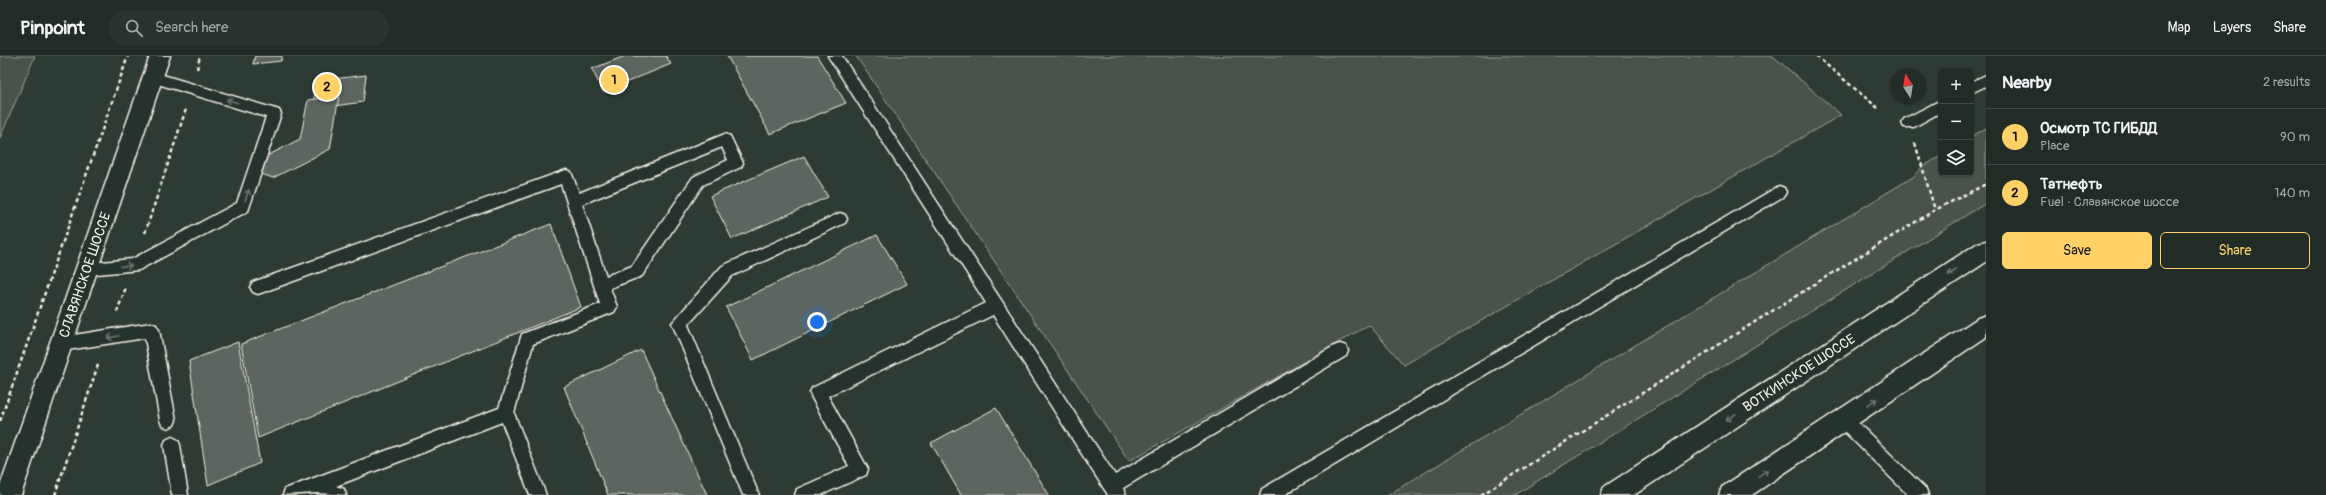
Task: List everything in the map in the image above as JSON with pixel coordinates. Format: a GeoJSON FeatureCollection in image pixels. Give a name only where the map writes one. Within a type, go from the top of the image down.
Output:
{"type":"FeatureCollection","features":[{"type":"Feature","properties":{"kind":"main road","name":"СЛАВЯНСКОЕ ШОССЕ"},"geometry":{"type":"LineString","coordinates":[[9,495],[160,56]]}},
{"type":"Feature","properties":{"kind":"main road","name":"ВОТКИНСКОЕ ШОССЕ"},"geometry":{"type":"LineString","coordinates":[[1613,495],[1986,250]]}},
{"type":"Feature","properties":{"kind":"main road"},"geometry":{"type":"LineString","coordinates":[[1731,495],[1986,325]]}},
{"type":"Feature","properties":{"kind":"lane"},"geometry":{"type":"LineString","coordinates":[[835,56],[1115,490],[1340,351]]}},
{"type":"Feature","properties":{"kind":"lane"},"geometry":{"type":"LineString","coordinates":[[87,269],[134,265],[243,207],[274,114],[153,77]]}},
{"type":"Feature","properties":{"kind":"lane"},"geometry":{"type":"LineString","coordinates":[[1974,86],[1986,80]]}},
{"type":"Feature","properties":{"kind":"lane"},"geometry":{"type":"LineString","coordinates":[[1909,123],[1938,107]]}},
{"type":"Feature","properties":{"kind":"lane"},"geometry":{"type":"LineString","coordinates":[[574,201],[725,140],[736,163],[698,181],[636,271],[602,285]]}},
{"type":"Feature","properties":{"kind":"lane"},"geometry":{"type":"LineString","coordinates":[[258,287],[566,176],[609,307],[527,339],[506,413],[538,495]]}},
{"type":"Feature","properties":{"kind":"lane"},"geometry":{"type":"LineString","coordinates":[[1268,495],[1779,192]]}},
{"type":"Feature","properties":{"kind":"lane"},"geometry":{"type":"LineString","coordinates":[[751,495],[680,323],[727,271],[840,219]]}},
{"type":"Feature","properties":{"kind":"lane"},"geometry":{"type":"LineString","coordinates":[[803,495],[860,469],[818,393],[996,306]]}},
{"type":"Feature","properties":{"kind":"lane"},"geometry":{"type":"LineString","coordinates":[[61,344],[151,330],[168,420]]}},
{"type":"Feature","properties":{"kind":"lane"},"geometry":{"type":"LineString","coordinates":[[291,495],[506,413]]}},
{"type":"Feature","properties":{"kind":"lane"},"geometry":{"type":"LineString","coordinates":[[1844,420],[1920,495]]}},
{"type":"Feature","properties":{"kind":"lane"},"geometry":{"type":"LineString","coordinates":[[172,445],[180,495]]}},
{"type":"Feature","properties":{"kind":"lane"},"geometry":{"type":"LineString","coordinates":[[317,485],[338,495]]}},
{"type":"Feature","properties":{"kind":"path"},"geometry":{"type":"LineString","coordinates":[[0,421],[128,56]]}},
{"type":"Feature","properties":{"kind":"path"},"geometry":{"type":"LineString","coordinates":[[1816,56],[1879,109]]}},
{"type":"Feature","properties":{"kind":"path"},"geometry":{"type":"LineString","coordinates":[[1909,123],[1935,210]]}},
{"type":"Feature","properties":{"kind":"path"},"geometry":{"type":"LineString","coordinates":[[1481,495],[1935,210],[1986,184]]}},
{"type":"Feature","properties":{"kind":"shaded area"},"geometry":{"type":"Polygon","coordinates":[[[0,56],[35,56],[0,138],[0,56]]]}},
{"type":"Feature","properties":{"kind":"shaded area"},"geometry":{"type":"Polygon","coordinates":[[[856,56],[1773,56],[1841,115],[1404,365],[1369,325],[1129,461],[856,56]]]}},
{"type":"Feature","properties":{"kind":"shaded area"},"geometry":{"type":"Polygon","coordinates":[[[1986,128],[1986,203],[1515,495],[1388,495],[1913,177],[1922,167],[1938,158],[1938,176],[1974,176],[1974,135],[1986,128]]]}},
{"type":"Feature","properties":{"kind":"building"},"geometry":{"type":"Polygon","coordinates":[[[255,56],[282,56],[281,61],[253,64],[255,56]]]}},
{"type":"Feature","properties":{"kind":"building"},"geometry":{"type":"Polygon","coordinates":[[[625,56],[666,56],[671,64],[603,92],[592,69],[625,56]]]}},
{"type":"Feature","properties":{"kind":"building"},"geometry":{"type":"Polygon","coordinates":[[[727,56],[817,56],[846,103],[770,134],[727,56]]]}},
{"type":"Feature","properties":{"kind":"building"},"geometry":{"type":"Polygon","coordinates":[[[366,75],[363,102],[312,109],[317,81],[366,75]]]}},
{"type":"Feature","properties":{"kind":"building"},"geometry":{"type":"Polygon","coordinates":[[[339,96],[330,149],[273,178],[259,173],[261,159],[300,139],[308,100],[339,96]]]}},
{"type":"Feature","properties":{"kind":"building"},"geometry":{"type":"Polygon","coordinates":[[[804,156],[828,197],[732,239],[710,196],[804,156]]]}},
{"type":"Feature","properties":{"kind":"building"},"geometry":{"type":"Polygon","coordinates":[[[551,224],[581,307],[258,438],[241,344],[551,224]]]}},
{"type":"Feature","properties":{"kind":"building"},"geometry":{"type":"Polygon","coordinates":[[[877,235],[907,284],[753,360],[726,307],[877,235]]]}},
{"type":"Feature","properties":{"kind":"building"},"geometry":{"type":"Polygon","coordinates":[[[238,342],[260,463],[208,485],[189,361],[238,342]]]}},
{"type":"Feature","properties":{"kind":"building"},"geometry":{"type":"Polygon","coordinates":[[[641,350],[707,495],[608,495],[564,387],[641,350]]]}},
{"type":"Feature","properties":{"kind":"building"},"geometry":{"type":"Polygon","coordinates":[[[996,408],[1049,495],[961,495],[931,443],[996,408]]]}},
{"type":"Feature","properties":{"kind":"place","name":"Осмотр ТС ГИБДД"},"geometry":{"type":"Point","coordinates":[614,80]}},
{"type":"Feature","properties":{"kind":"place","name":"Татнефть"},"geometry":{"type":"Point","coordinates":[327,87]}}]}
